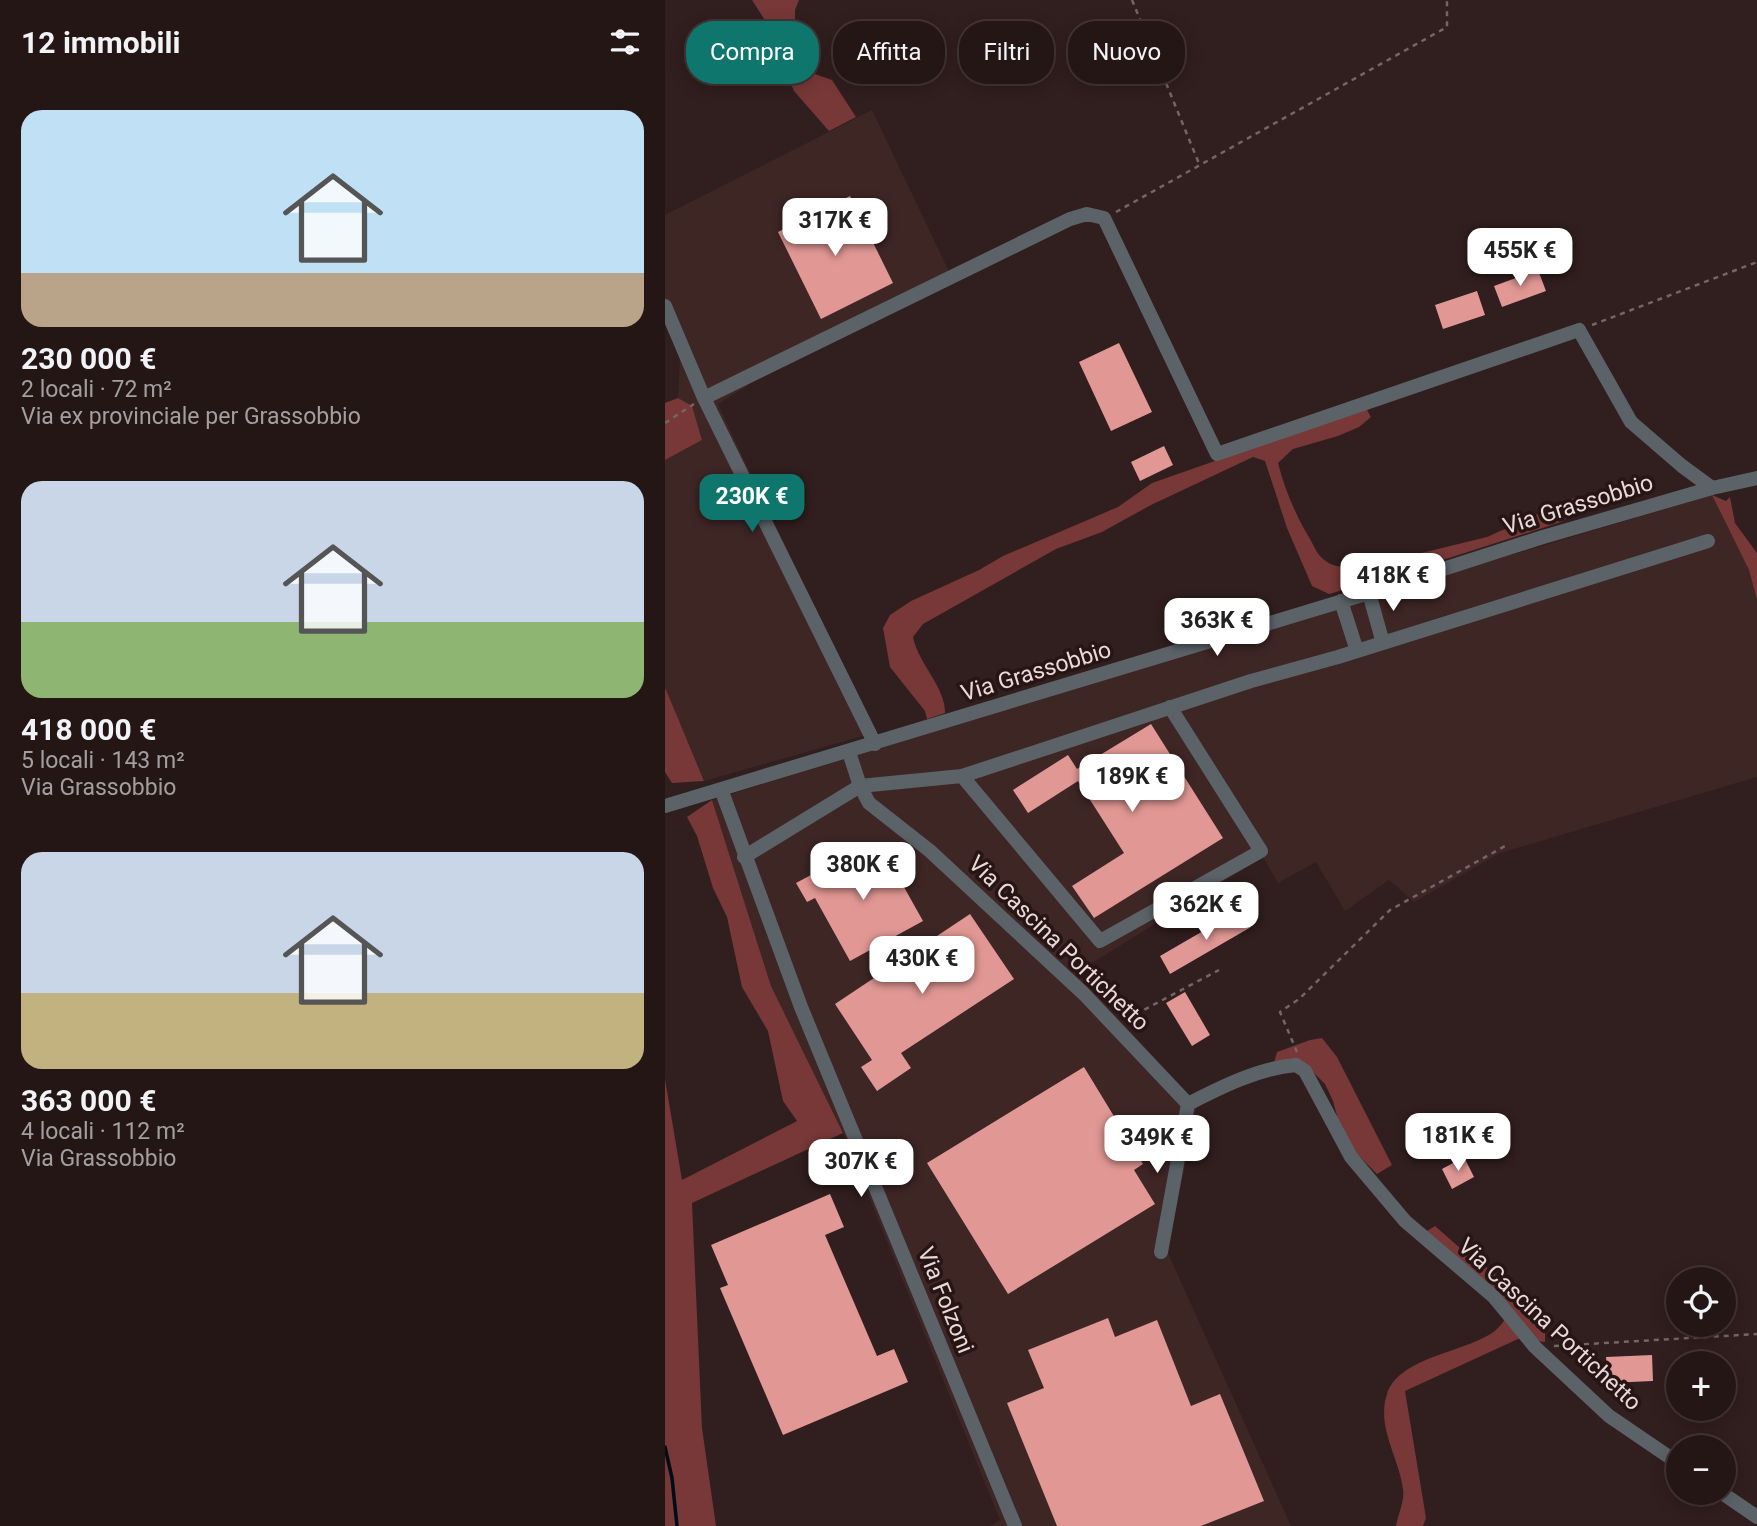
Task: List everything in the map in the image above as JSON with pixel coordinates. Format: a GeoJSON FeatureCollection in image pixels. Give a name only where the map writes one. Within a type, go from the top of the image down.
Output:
{"type":"FeatureCollection","features":[{"type":"Feature","properties":{"kind":"street"},"geometry":{"type":"LineString","coordinates":[[704,398],[1070,219],[1087,214],[1104,218],[1217,454],[1579,330],[1631,422],[1712,488]]}},
{"type":"Feature","properties":{"kind":"street"},"geometry":{"type":"LineString","coordinates":[[665,306],[704,398],[875,744]]}},
{"type":"Feature","properties":{"kind":"street","name":"Via Grassobbio"},"geometry":{"type":"LineString","coordinates":[[665,806],[1369,593],[1543,537],[1712,488],[1757,478]]}},
{"type":"Feature","properties":{"kind":"street"},"geometry":{"type":"LineString","coordinates":[[744,856],[860,786],[962,776],[1251,681],[1357,651],[1708,541]]}},
{"type":"Feature","properties":{"kind":"street"},"geometry":{"type":"LineString","coordinates":[[1369,593],[1383,643]]}},
{"type":"Feature","properties":{"kind":"street"},"geometry":{"type":"LineString","coordinates":[[1341,601],[1357,651]]}},
{"type":"Feature","properties":{"kind":"street"},"geometry":{"type":"LineString","coordinates":[[962,776],[1100,941],[1261,851],[1170,707]]}},
{"type":"Feature","properties":{"kind":"street","name":"Via Cascina Portichetto"},"geometry":{"type":"LineString","coordinates":[[849,752],[860,786],[869,803],[930,851],[1084,994],[1188,1104]]}},
{"type":"Feature","properties":{"kind":"street","name":"Via Folzoni"},"geometry":{"type":"LineString","coordinates":[[721,789],[806,1019],[1015,1526]]}},
{"type":"Feature","properties":{"kind":"street","name":"Via Grassobbio"},"geometry":{"type":"LineString","coordinates":[[665,792],[691,798]]}},
{"type":"Feature","properties":{"kind":"street"},"geometry":{"type":"LineString","coordinates":[[1161,1251],[1188,1104],[1220,1087],[1284,1066],[1297,1065]]}},
{"type":"Feature","properties":{"kind":"street","name":"Via Cascina Portichetto"},"geometry":{"type":"LineString","coordinates":[[1297,1065],[1305,1071],[1351,1157],[1405,1221],[1494,1297],[1535,1347],[1609,1416],[1666,1455]]}},
{"type":"Feature","properties":{"kind":"street"},"geometry":{"type":"LineString","coordinates":[[1736,1503],[1757,1517]]}},
{"type":"Feature","properties":{"kind":"path"},"geometry":{"type":"LineString","coordinates":[[1132,0],[1200,166]]}},
{"type":"Feature","properties":{"kind":"path"},"geometry":{"type":"LineString","coordinates":[[1104,218],[1447,27],[1447,0]]}},
{"type":"Feature","properties":{"kind":"path"},"geometry":{"type":"LineString","coordinates":[[1579,330],[1757,262]]}},
{"type":"Feature","properties":{"kind":"path"},"geometry":{"type":"LineString","coordinates":[[665,424],[704,398]]}},
{"type":"Feature","properties":{"kind":"path"},"geometry":{"type":"LineString","coordinates":[[1297,1065],[1299,1055],[1280,1012],[1299,999],[1390,910],[1504,846]]}},
{"type":"Feature","properties":{"kind":"path"},"geometry":{"type":"LineString","coordinates":[[1118,1030],[1138,1013],[1219,970]]}},
{"type":"Feature","properties":{"kind":"path"},"geometry":{"type":"LineString","coordinates":[[1535,1347],[1757,1334]]}},
{"type":"Feature","properties":{"kind":"shaded area"},"geometry":{"type":"Polygon","coordinates":[[[752,0],[799,0],[795,21],[765,21],[752,0]]]}},
{"type":"Feature","properties":{"kind":"shaded area"},"geometry":{"type":"Polygon","coordinates":[[[819,75],[832,80],[856,117],[829,131],[794,91],[791,84],[819,84],[819,75]]]}},
{"type":"Feature","properties":{"kind":"shaded area"},"geometry":{"type":"Polygon","coordinates":[[[872,110],[954,282],[773,370],[718,404],[802,585],[877,732],[704,781],[665,688],[665,460],[702,440],[692,407],[678,398],[680,356],[665,319],[665,215],[872,110]]]}},
{"type":"Feature","properties":{"kind":"shaded area"},"geometry":{"type":"Polygon","coordinates":[[[678,398],[692,406],[702,440],[665,460],[665,403],[678,398]]]}},
{"type":"Feature","properties":{"kind":"shaded area"},"geometry":{"type":"Polygon","coordinates":[[[1366,408],[1371,417],[1359,427],[1293,449],[1278,463],[1300,520],[1318,553],[1331,564],[1368,566],[1487,537],[1578,496],[1587,504],[1561,522],[1329,594],[1312,586],[1287,528],[1265,461],[1253,457],[1151,505],[1102,532],[1056,549],[923,624],[913,637],[941,694],[945,713],[927,719],[925,711],[890,667],[883,628],[890,615],[911,601],[1003,556],[1118,507],[1152,483],[1366,408]]]}},
{"type":"Feature","properties":{"kind":"shaded area"},"geometry":{"type":"Polygon","coordinates":[[[1712,495],[1749,570],[1757,600],[1757,777],[1500,853],[1414,902],[1389,880],[1345,911],[1316,862],[1278,883],[1263,857],[1076,973],[1197,1103],[1168,1253],[1291,1526],[990,1526],[1000,1520],[843,1133],[771,986],[712,800],[1337,607],[1712,495]]]}},
{"type":"Feature","properties":{"kind":"shaded area"},"geometry":{"type":"Polygon","coordinates":[[[1712,495],[1726,501],[1730,497],[1735,523],[1757,553],[1757,600],[1749,570],[1712,495]]]}},
{"type":"Feature","properties":{"kind":"shaded area"},"geometry":{"type":"Polygon","coordinates":[[[665,688],[704,781],[672,783],[665,772],[665,688]]]}},
{"type":"Feature","properties":{"kind":"shaded area"},"geometry":{"type":"Polygon","coordinates":[[[712,800],[771,986],[843,1133],[692,1203],[702,1428],[716,1526],[665,1526],[665,1079],[682,1180],[797,1121],[783,1101],[768,1031],[742,987],[727,917],[713,888],[697,836],[687,817],[712,800]]]}},
{"type":"Feature","properties":{"kind":"shaded area"},"geometry":{"type":"Polygon","coordinates":[[[1322,1038],[1337,1057],[1392,1165],[1377,1174],[1353,1150],[1339,1123],[1325,1084],[1303,1062],[1274,1063],[1277,1052],[1322,1038]]]}},
{"type":"Feature","properties":{"kind":"shaded area"},"geometry":{"type":"Polygon","coordinates":[[[1435,1226],[1493,1272],[1520,1304],[1532,1313],[1545,1329],[1545,1342],[1518,1339],[1405,1391],[1426,1518],[1423,1526],[1396,1526],[1403,1494],[1401,1477],[1384,1418],[1387,1394],[1394,1381],[1405,1371],[1484,1338],[1496,1330],[1512,1308],[1427,1231],[1435,1226]]]}},
{"type":"Feature","properties":{"kind":"building"},"geometry":{"type":"Polygon","coordinates":[[[850,196],[893,283],[821,319],[778,232],[850,196]]]}},
{"type":"Feature","properties":{"kind":"building"},"geometry":{"type":"Polygon","coordinates":[[[1538,270],[1546,291],[1502,307],[1494,286],[1538,270]]]}},
{"type":"Feature","properties":{"kind":"building"},"geometry":{"type":"Polygon","coordinates":[[[1477,291],[1485,315],[1443,329],[1435,305],[1477,291]]]}},
{"type":"Feature","properties":{"kind":"building"},"geometry":{"type":"Polygon","coordinates":[[[1119,343],[1152,412],[1111,431],[1079,362],[1119,343]]]}},
{"type":"Feature","properties":{"kind":"building"},"geometry":{"type":"Polygon","coordinates":[[[1164,446],[1173,465],[1140,481],[1131,462],[1164,446]]]}},
{"type":"Feature","properties":{"kind":"building"},"geometry":{"type":"Polygon","coordinates":[[[1151,724],[1223,838],[1094,918],[1072,886],[1124,853],[1078,781],[1028,813],[1013,790],[1068,755],[1077,769],[1151,724]]]}},
{"type":"Feature","properties":{"kind":"building"},"geometry":{"type":"Polygon","coordinates":[[[881,846],[923,921],[850,961],[815,898],[807,902],[796,883],[826,867],[830,874],[881,846]]]}},
{"type":"Feature","properties":{"kind":"building"},"geometry":{"type":"Polygon","coordinates":[[[1241,909],[1251,927],[1170,974],[1160,956],[1241,909]]]}},
{"type":"Feature","properties":{"kind":"building"},"geometry":{"type":"Polygon","coordinates":[[[970,914],[1014,979],[901,1053],[911,1068],[877,1091],[861,1067],[872,1060],[835,1004],[970,914]]]}},
{"type":"Feature","properties":{"kind":"building"},"geometry":{"type":"Polygon","coordinates":[[[1185,992],[1210,1035],[1192,1046],[1166,1003],[1185,992]]]}},
{"type":"Feature","properties":{"kind":"building"},"geometry":{"type":"Polygon","coordinates":[[[1084,1067],[1143,1164],[1134,1170],[1155,1204],[1008,1294],[927,1163],[1084,1067]]]}},
{"type":"Feature","properties":{"kind":"building"},"geometry":{"type":"Polygon","coordinates":[[[1464,1157],[1474,1177],[1452,1189],[1442,1169],[1464,1157]]]}},
{"type":"Feature","properties":{"kind":"building"},"geometry":{"type":"Polygon","coordinates":[[[830,1194],[844,1227],[825,1235],[877,1356],[894,1349],[908,1382],[783,1435],[720,1288],[728,1285],[711,1245],[830,1194]]]}},
{"type":"Feature","properties":{"kind":"building"},"geometry":{"type":"Polygon","coordinates":[[[1108,1318],[1115,1337],[1157,1320],[1191,1406],[1220,1394],[1264,1501],[1201,1526],[1057,1526],[1007,1403],[1044,1388],[1028,1350],[1108,1318]]]}},
{"type":"Feature","properties":{"kind":"building"},"geometry":{"type":"Polygon","coordinates":[[[1652,1355],[1653,1381],[1608,1383],[1606,1357],[1652,1355]]]}},
{"type":"Feature","properties":{"kind":"waterway"},"geometry":{"type":"LineString","coordinates":[[665,1447],[672,1478],[677,1526]]}}]}
